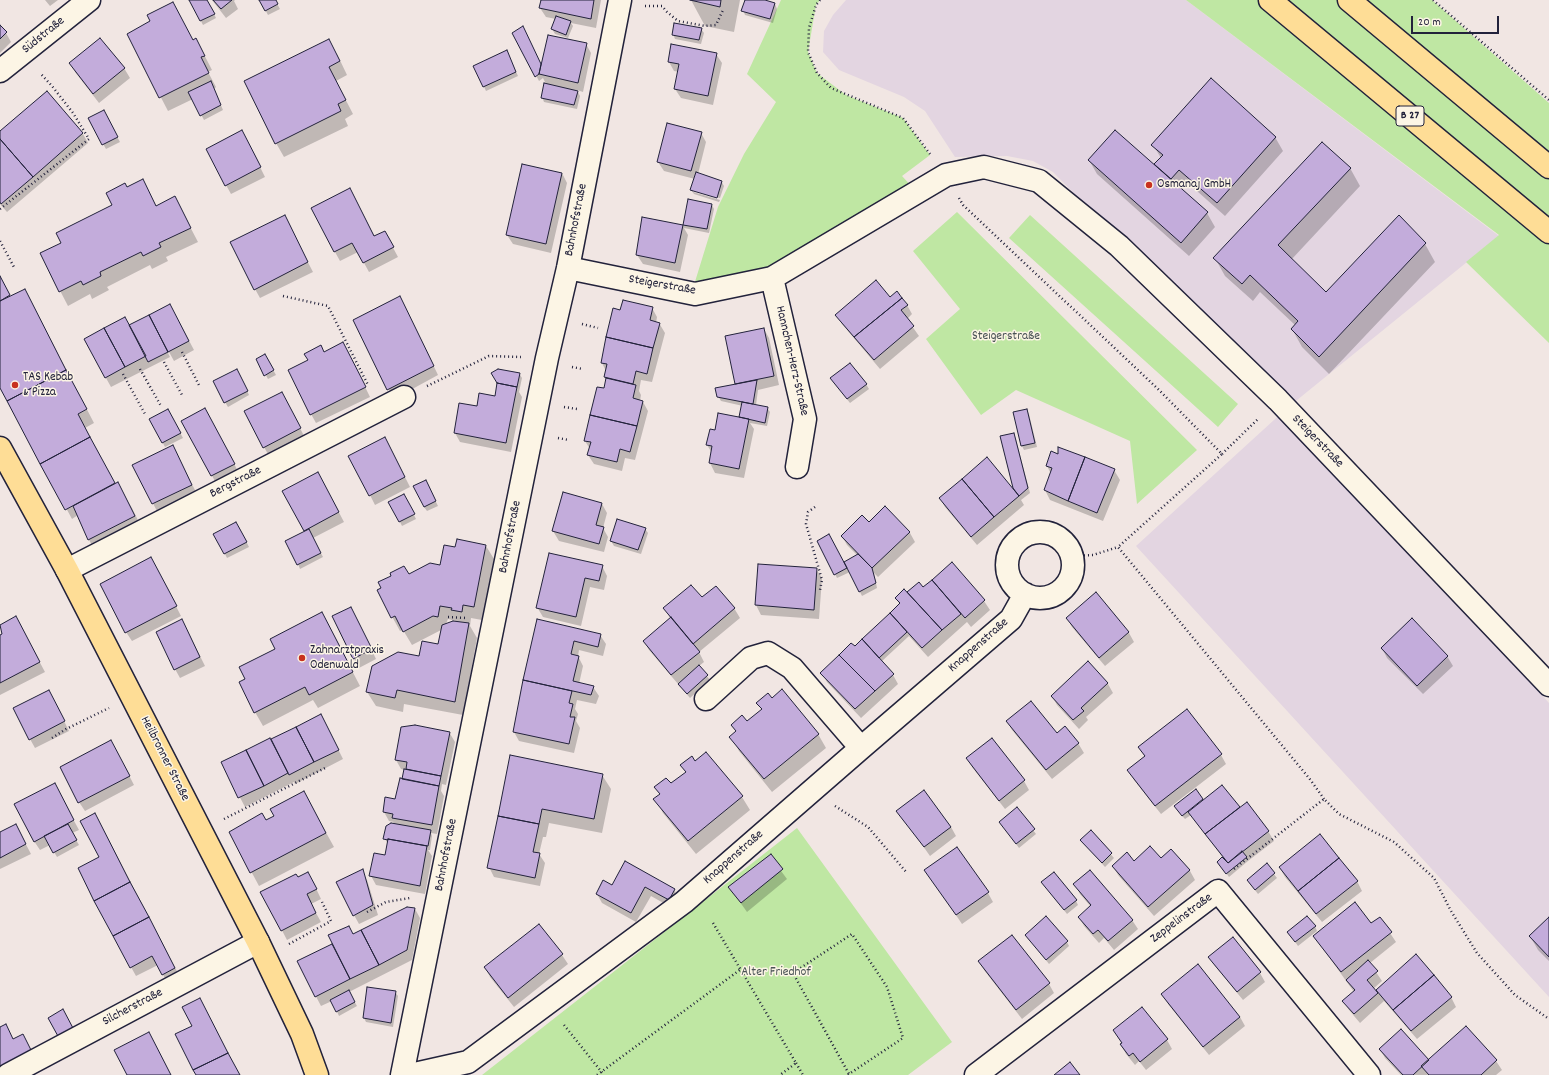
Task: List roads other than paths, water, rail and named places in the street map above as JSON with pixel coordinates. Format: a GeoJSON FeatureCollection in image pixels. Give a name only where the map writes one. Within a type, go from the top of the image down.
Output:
{"type":"FeatureCollection","features":[{"type":"Feature","properties":{"kind":"main road","name":"B 27"},"geometry":{"type":"LineString","coordinates":[[1270,0],[1549,232]]}},
{"type":"Feature","properties":{"kind":"main road"},"geometry":{"type":"LineString","coordinates":[[1349,0],[1549,167]]}},
{"type":"Feature","properties":{"kind":"main road","name":"Heilbronner Straße"},"geometry":{"type":"LineString","coordinates":[[0,448],[68,570],[262,949],[302,1034],[317,1075]]}},
{"type":"Feature","properties":{"kind":"street","name":"Südstraße"},"geometry":{"type":"LineString","coordinates":[[0,71],[89,0]]}},
{"type":"Feature","properties":{"kind":"street","name":"Bahnhofstraße"},"geometry":{"type":"LineString","coordinates":[[402,1075],[547,358],[568,268],[619,3]]}},
{"type":"Feature","properties":{"kind":"street","name":"Steigerstraße"},"geometry":{"type":"LineString","coordinates":[[568,268],[695,294],[772,278],[946,175],[984,167],[1039,181],[1119,246],[1278,400],[1549,685]]}},
{"type":"Feature","properties":{"kind":"street","name":"Hannchen-Herz-Straße"},"geometry":{"type":"LineString","coordinates":[[772,278],[805,418],[797,468]]}},
{"type":"Feature","properties":{"kind":"street","name":"Bergstraße"},"geometry":{"type":"LineString","coordinates":[[68,570],[404,396]]}},
{"type":"Feature","properties":{"kind":"street"},"geometry":{"type":"LineString","coordinates":[[1038,532],[1049,534],[1058,538],[1066,545],[1072,556],[1073,565],[1071,576],[1066,586],[1047,598],[1035,598],[1025,594],[1016,588],[1010,579],[1008,558],[1012,548],[1019,540],[1038,532]]}},
{"type":"Feature","properties":{"kind":"street","name":"Knappenstraße"},"geometry":{"type":"LineString","coordinates":[[410,1075],[468,1062],[684,902],[1011,619],[1025,594]]}},
{"type":"Feature","properties":{"kind":"street"},"geometry":{"type":"LineString","coordinates":[[706,699],[751,658],[768,653],[792,668],[861,748]]}},
{"type":"Feature","properties":{"kind":"street","name":"Zeppelinstraße"},"geometry":{"type":"LineString","coordinates":[[976,1075],[1218,892],[1369,1075]]}},
{"type":"Feature","properties":{"kind":"street","name":"Silcherstraße"},"geometry":{"type":"LineString","coordinates":[[8,1075],[262,949]]}},
{"type":"Feature","properties":{"kind":"place","name":"Osmanaj GmbH"},"geometry":{"type":"Point","coordinates":[1149,185]}},
{"type":"Feature","properties":{"kind":"place","name":"TAS Kebab & Pizza"},"geometry":{"type":"Point","coordinates":[15,385]}},
{"type":"Feature","properties":{"kind":"place","name":"Zahnarztpraxis Odenwald"},"geometry":{"type":"Point","coordinates":[302,658]}},
{"type":"Feature","properties":{"kind":"park label","name":"Alter Friedhof"},"geometry":{"type":"Point","coordinates":[776,973]}}]}
